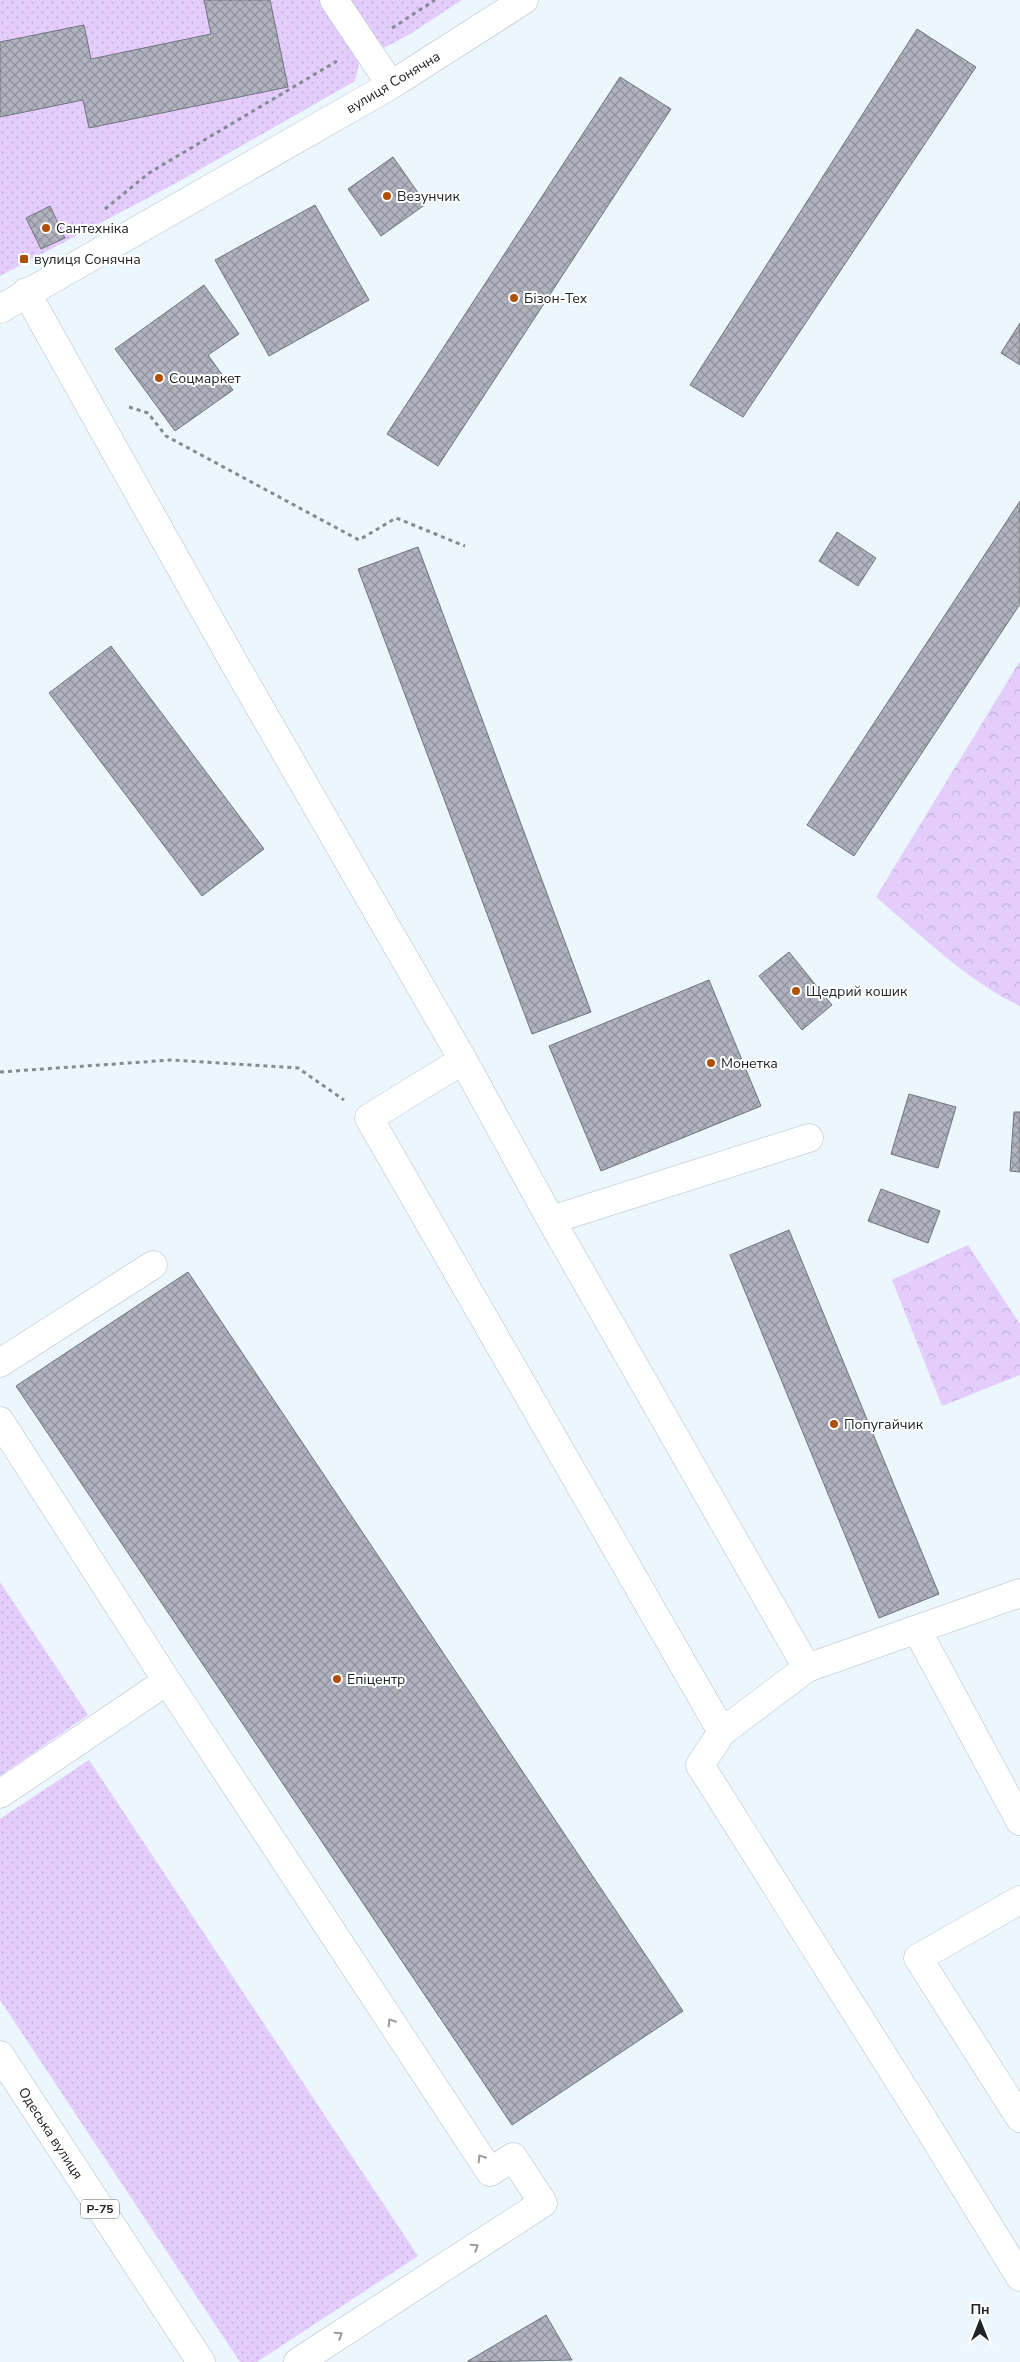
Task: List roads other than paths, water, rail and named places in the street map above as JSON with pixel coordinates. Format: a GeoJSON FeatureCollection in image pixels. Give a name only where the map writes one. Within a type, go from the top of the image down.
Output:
{"type":"FeatureCollection","features":[{"type":"Feature","properties":{"kind":"street"},"geometry":{"type":"LineString","coordinates":[[334,0],[391,85]]}},
{"type":"Feature","properties":{"kind":"street","name":"вулиця Сонячна"},"geometry":{"type":"LineString","coordinates":[[0,309],[26,292],[391,85],[524,0]]}},
{"type":"Feature","properties":{"kind":"street"},"geometry":{"type":"LineString","coordinates":[[26,292],[82,395],[463,1060],[551,1220],[807,1668]]}},
{"type":"Feature","properties":{"kind":"street"},"geometry":{"type":"LineString","coordinates":[[463,1060],[369,1118],[722,1732]]}},
{"type":"Feature","properties":{"kind":"street"},"geometry":{"type":"LineString","coordinates":[[551,1220],[809,1138]]}},
{"type":"Feature","properties":{"kind":"street"},"geometry":{"type":"LineString","coordinates":[[0,1363],[153,1264]]}},
{"type":"Feature","properties":{"kind":"street"},"geometry":{"type":"LineString","coordinates":[[0,1421],[167,1681],[490,2172],[513,2157],[543,2203],[298,2362]]}},
{"type":"Feature","properties":{"kind":"street"},"geometry":{"type":"LineString","coordinates":[[1020,1593],[807,1668],[722,1732],[700,1766],[918,2111],[1020,2277]]}},
{"type":"Feature","properties":{"kind":"street"},"geometry":{"type":"LineString","coordinates":[[917,1630],[1020,1821]]}},
{"type":"Feature","properties":{"kind":"street"},"geometry":{"type":"LineString","coordinates":[[0,1794],[167,1681]]}},
{"type":"Feature","properties":{"kind":"street"},"geometry":{"type":"LineString","coordinates":[[1020,1900],[918,1958],[1020,2118]]}},
{"type":"Feature","properties":{"kind":"street","name":"Одеська вулиця"},"geometry":{"type":"LineString","coordinates":[[0,2055],[201,2362]]}},
{"type":"Feature","properties":{"kind":"place","name":"Везунчик"},"geometry":{"type":"Point","coordinates":[387,196]}},
{"type":"Feature","properties":{"kind":"place","name":"Сантехніка"},"geometry":{"type":"Point","coordinates":[46,228]}},
{"type":"Feature","properties":{"kind":"place","name":"вулиця Сонячна"},"geometry":{"type":"Point","coordinates":[24,259]}},
{"type":"Feature","properties":{"kind":"place","name":"Бізон-Тех"},"geometry":{"type":"Point","coordinates":[514,298]}},
{"type":"Feature","properties":{"kind":"place","name":"Соцмаркет"},"geometry":{"type":"Point","coordinates":[159,378]}},
{"type":"Feature","properties":{"kind":"place","name":"Щедрий кошик"},"geometry":{"type":"Point","coordinates":[796,991]}},
{"type":"Feature","properties":{"kind":"place","name":"Монетка"},"geometry":{"type":"Point","coordinates":[711,1063]}},
{"type":"Feature","properties":{"kind":"place","name":"Попугайчик"},"geometry":{"type":"Point","coordinates":[834,1424]}},
{"type":"Feature","properties":{"kind":"place","name":"Епіцентр"},"geometry":{"type":"Point","coordinates":[337,1679]}}]}
